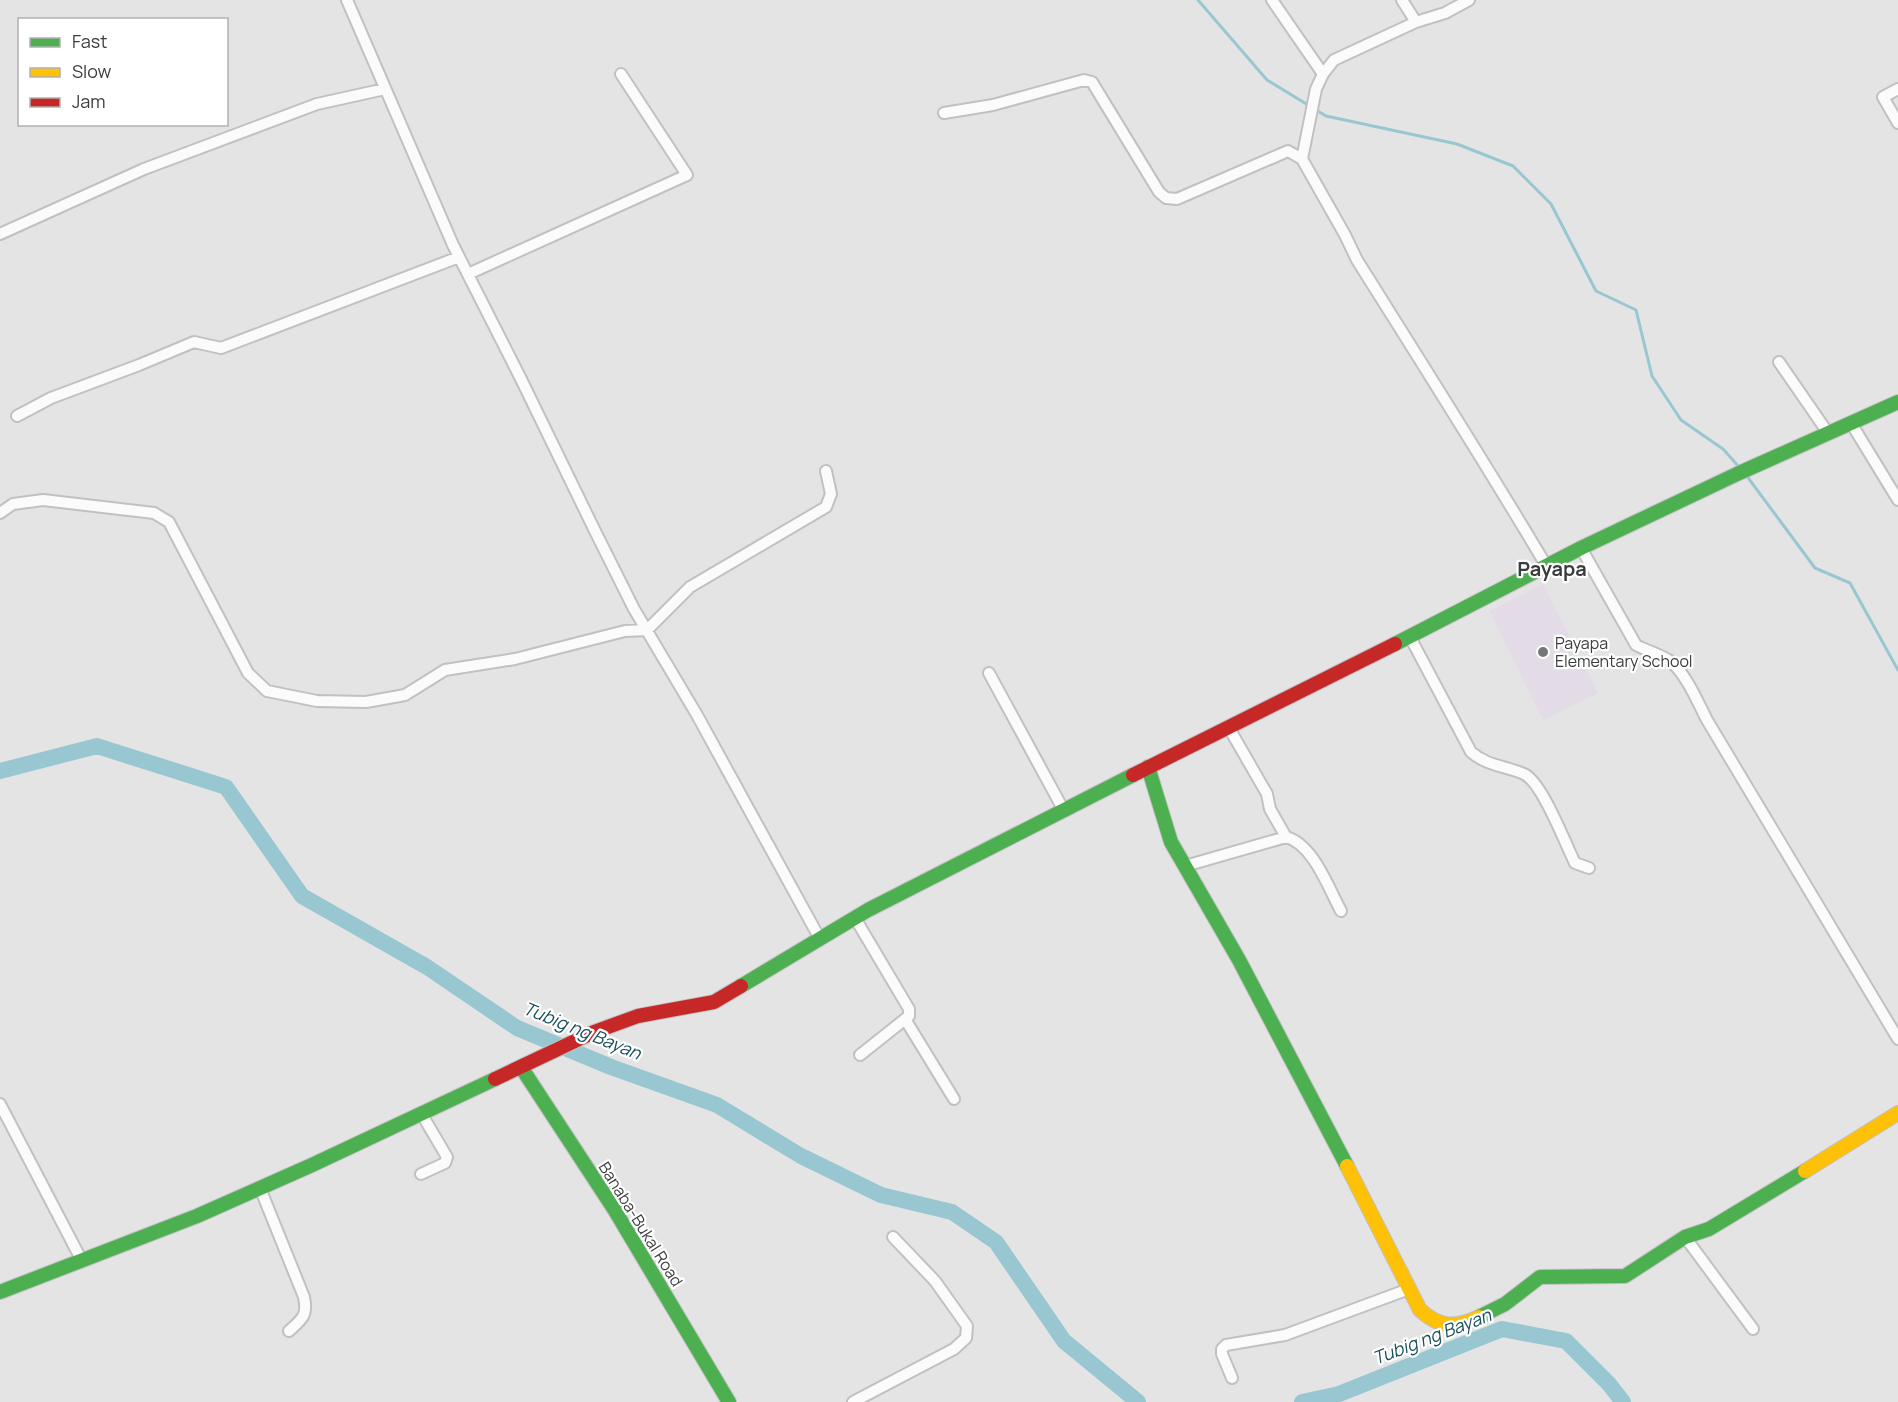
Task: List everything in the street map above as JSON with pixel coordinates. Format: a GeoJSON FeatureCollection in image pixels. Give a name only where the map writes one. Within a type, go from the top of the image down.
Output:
{"type":"FeatureCollection","features":[{"type":"Feature","properties":{"kind":"main road"},"geometry":{"type":"LineString","coordinates":[[0,1292],[197,1216],[594,1032],[638,1016],[714,1002],[855,918],[1063,810],[1410,637],[1581,548],[1898,402]]}},
{"type":"Feature","properties":{"kind":"main road"},"geometry":{"type":"LineString","coordinates":[[1148,767],[1171,842],[1239,960],[1310,1093],[1420,1311],[1433,1322],[1448,1325],[1468,1322],[1505,1304],[1540,1277],[1625,1276],[1685,1237],[1709,1229],[1898,1113]]}},
{"type":"Feature","properties":{"kind":"main road","name":"Banaba-Bukal Road"},"geometry":{"type":"LineString","coordinates":[[521,1067],[614,1209],[729,1402]]}},
{"type":"Feature","properties":{"kind":"street"},"geometry":{"type":"LineString","coordinates":[[347,0],[459,257],[594,529],[647,630],[697,715],[820,939]]}},
{"type":"Feature","properties":{"kind":"street"},"geometry":{"type":"LineString","coordinates":[[1272,0],[1323,74]]}},
{"type":"Feature","properties":{"kind":"street"},"geometry":{"type":"LineString","coordinates":[[1402,0],[1416,22]]}},
{"type":"Feature","properties":{"kind":"street"},"geometry":{"type":"LineString","coordinates":[[1302,159],[1316,89],[1323,74],[1335,60],[1469,0]]}},
{"type":"Feature","properties":{"kind":"street"},"geometry":{"type":"LineString","coordinates":[[468,274],[687,175],[621,74]]}},
{"type":"Feature","properties":{"kind":"street"},"geometry":{"type":"LineString","coordinates":[[944,113],[993,105],[1084,80],[1092,82],[1159,192],[1166,198],[1177,198],[1288,151],[1302,159],[1357,260],[1451,412],[1481,455],[1547,567]]}},
{"type":"Feature","properties":{"kind":"street"},"geometry":{"type":"LineString","coordinates":[[0,234],[144,169],[316,104],[385,88]]}},
{"type":"Feature","properties":{"kind":"street"},"geometry":{"type":"LineString","coordinates":[[1898,89],[1883,97],[1898,123]]}},
{"type":"Feature","properties":{"kind":"street"},"geometry":{"type":"LineString","coordinates":[[17,416],[51,398],[139,366],[195,342],[220,348],[459,257]]}},
{"type":"Feature","properties":{"kind":"street"},"geometry":{"type":"LineString","coordinates":[[1779,362],[1828,433]]}},
{"type":"Feature","properties":{"kind":"street"},"geometry":{"type":"LineString","coordinates":[[1851,423],[1898,500]]}},
{"type":"Feature","properties":{"kind":"street"},"geometry":{"type":"LineString","coordinates":[[0,513],[13,504],[43,500],[154,513],[169,522],[248,673],[267,691],[317,700],[366,702],[405,695],[446,670],[515,659],[625,631],[647,630],[690,587],[826,507],[831,494],[826,471]]}},
{"type":"Feature","properties":{"kind":"street"},"geometry":{"type":"LineString","coordinates":[[1581,548],[1636,645],[1669,660],[1683,675],[1713,730],[1898,1039]]}},
{"type":"Feature","properties":{"kind":"street"},"geometry":{"type":"LineString","coordinates":[[1410,637],[1472,752],[1480,759],[1525,774],[1538,786],[1575,863],[1589,868]]}},
{"type":"Feature","properties":{"kind":"street"},"geometry":{"type":"LineString","coordinates":[[989,673],[1063,810]]}},
{"type":"Feature","properties":{"kind":"street"},"geometry":{"type":"LineString","coordinates":[[1229,728],[1267,794],[1270,809],[1286,837]]}},
{"type":"Feature","properties":{"kind":"street"},"geometry":{"type":"LineString","coordinates":[[1185,866],[1286,837],[1296,840],[1310,853],[1341,911]]}},
{"type":"Feature","properties":{"kind":"street"},"geometry":{"type":"LineString","coordinates":[[855,918],[909,1009],[909,1016],[860,1055]]}},
{"type":"Feature","properties":{"kind":"street"},"geometry":{"type":"LineString","coordinates":[[905,1019],[954,1099]]}},
{"type":"Feature","properties":{"kind":"street"},"geometry":{"type":"LineString","coordinates":[[0,1104],[82,1261]]}},
{"type":"Feature","properties":{"kind":"street"},"geometry":{"type":"LineString","coordinates":[[421,1113],[447,1157],[445,1163],[421,1174]]}},
{"type":"Feature","properties":{"kind":"street"},"geometry":{"type":"LineString","coordinates":[[260,1188],[304,1297],[306,1307],[304,1317],[289,1331]]}},
{"type":"Feature","properties":{"kind":"street"},"geometry":{"type":"LineString","coordinates":[[853,1402],[954,1349],[966,1338],[967,1326],[935,1281],[893,1237]]}},
{"type":"Feature","properties":{"kind":"street"},"geometry":{"type":"LineString","coordinates":[[1685,1237],[1753,1329]]}},
{"type":"Feature","properties":{"kind":"street"},"geometry":{"type":"LineString","coordinates":[[1232,1378],[1222,1354],[1222,1349],[1226,1346],[1285,1335],[1409,1289]]}},
{"type":"Feature","properties":{"kind":"shaded area","name":"Payapa Elementary School"},"geometry":{"type":"Polygon","coordinates":[[[1543,584],[1598,693],[1543,720],[1489,611],[1543,584]]]}},
{"type":"Feature","properties":{"kind":"waterway"},"geometry":{"type":"LineString","coordinates":[[1198,0],[1267,80],[1326,116],[1457,144],[1513,166],[1551,204],[1596,291],[1636,310],[1652,376],[1681,420],[1723,449],[1740,468]]}},
{"type":"Feature","properties":{"kind":"waterway"},"geometry":{"type":"LineString","coordinates":[[1746,475],[1815,568],[1850,583],[1898,670]]}},
{"type":"Feature","properties":{"kind":"waterway","name":"Tubig ng Bayan"},"geometry":{"type":"LineString","coordinates":[[0,771],[97,746],[226,787],[302,896],[427,967],[517,1028],[611,1067],[717,1105],[801,1156],[881,1195],[952,1212],[996,1242],[1064,1341],[1138,1402]]}},
{"type":"Feature","properties":{"kind":"waterway","name":"Tubig ng Bayan"},"geometry":{"type":"LineString","coordinates":[[1302,1402],[1339,1394],[1502,1329],[1566,1341],[1609,1384],[1623,1402]]}},
{"type":"Feature","properties":{"kind":"traffic: fast"},"geometry":{"type":"LineString","coordinates":[[1395,644],[1581,548],[1737,474],[1898,402]]}},
{"type":"Feature","properties":{"kind":"traffic: fast"},"geometry":{"type":"LineString","coordinates":[[1148,767],[1171,842],[1239,960],[1347,1166]]}},
{"type":"Feature","properties":{"kind":"traffic: fast"},"geometry":{"type":"LineString","coordinates":[[741,986],[868,910],[1133,775]]}},
{"type":"Feature","properties":{"kind":"traffic: fast"},"geometry":{"type":"LineString","coordinates":[[521,1067],[614,1209],[729,1402]]}},
{"type":"Feature","properties":{"kind":"traffic: fast"},"geometry":{"type":"LineString","coordinates":[[0,1292],[197,1216],[495,1079]]}},
{"type":"Feature","properties":{"kind":"traffic: fast"},"geometry":{"type":"LineString","coordinates":[[1479,1317],[1505,1304],[1540,1277],[1625,1276],[1685,1237],[1709,1229],[1805,1171]]}},
{"type":"Feature","properties":{"kind":"traffic: slow"},"geometry":{"type":"LineString","coordinates":[[1805,1171],[1898,1113]]}},
{"type":"Feature","properties":{"kind":"traffic: slow"},"geometry":{"type":"LineString","coordinates":[[1347,1166],[1420,1310],[1434,1320],[1448,1324],[1462,1323],[1479,1317]]}},
{"type":"Feature","properties":{"kind":"traffic: jam"},"geometry":{"type":"LineString","coordinates":[[1133,775],[1395,644]]}},
{"type":"Feature","properties":{"kind":"traffic: jam"},"geometry":{"type":"LineString","coordinates":[[495,1079],[594,1032],[638,1016],[714,1002],[741,986]]}},
{"type":"Feature","properties":{"kind":"place","name":"Payapa Elementary School"},"geometry":{"type":"Point","coordinates":[1543,652]}},
{"type":"Feature","properties":{"kind":"district","name":"Payapa"},"geometry":{"type":"Point","coordinates":[1552,569]}}]}
